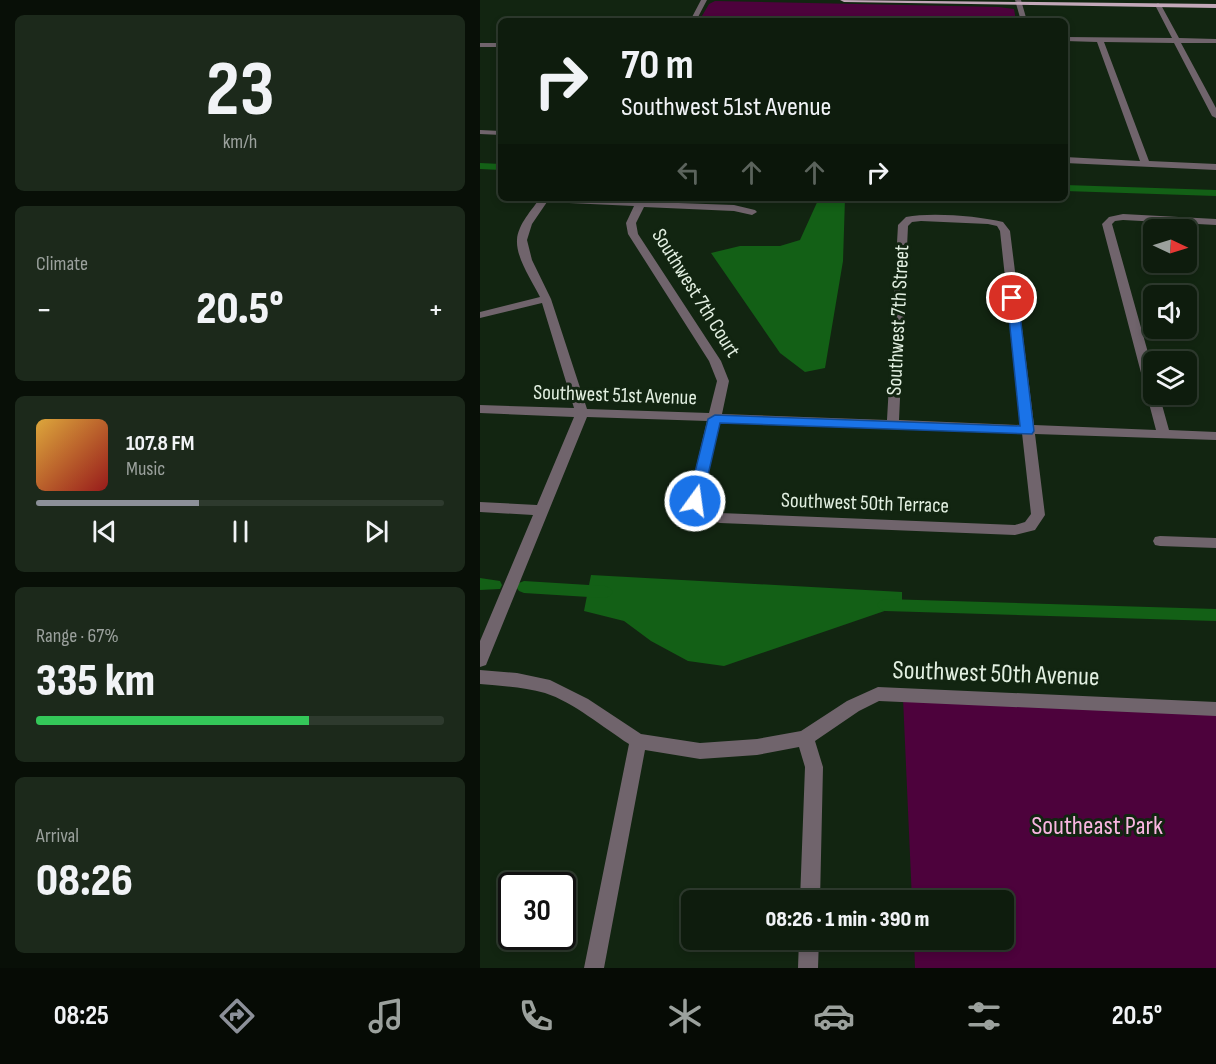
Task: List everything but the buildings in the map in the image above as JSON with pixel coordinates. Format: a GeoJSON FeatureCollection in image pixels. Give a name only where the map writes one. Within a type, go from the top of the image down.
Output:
{"type":"FeatureCollection","features":[{"type":"Feature","properties":{"kind":"main road"},"geometry":{"type":"LineString","coordinates":[[844,0],[1158,2],[1216,6]]}},
{"type":"Feature","properties":{"kind":"main road"},"geometry":{"type":"LineString","coordinates":[[1158,2],[1216,1]]}},
{"type":"Feature","properties":{"kind":"street"},"geometry":{"type":"LineString","coordinates":[[695,18],[704,0]]}},
{"type":"Feature","properties":{"kind":"street"},"geometry":{"type":"LineString","coordinates":[[1018,1],[1023,18]]}},
{"type":"Feature","properties":{"kind":"street"},"geometry":{"type":"LineString","coordinates":[[1158,2],[1216,116]]}},
{"type":"Feature","properties":{"kind":"street"},"geometry":{"type":"LineString","coordinates":[[1068,39],[1216,41]]}},
{"type":"Feature","properties":{"kind":"street"},"geometry":{"type":"LineString","coordinates":[[1100,39],[1146,164]]}},
{"type":"Feature","properties":{"kind":"street"},"geometry":{"type":"LineString","coordinates":[[480,45],[498,45]]}},
{"type":"Feature","properties":{"kind":"street"},"geometry":{"type":"LineString","coordinates":[[480,132],[498,133]]}},
{"type":"Feature","properties":{"kind":"street"},"geometry":{"type":"LineString","coordinates":[[1068,160],[1216,167]]}},
{"type":"Feature","properties":{"kind":"street"},"geometry":{"type":"LineString","coordinates":[[480,660],[582,413],[546,299],[527,260],[522,240],[527,224],[543,201]]}},
{"type":"Feature","properties":{"kind":"street"},"geometry":{"type":"LineString","coordinates":[[582,201],[734,208],[752,212]]}},
{"type":"Feature","properties":{"kind":"street","name":"Southwest 7th Court"},"geometry":{"type":"LineString","coordinates":[[640,204],[631,223],[633,234],[715,361],[723,381],[695,501],[699,512]]}},
{"type":"Feature","properties":{"kind":"street"},"geometry":{"type":"LineString","coordinates":[[1164,435],[1107,224],[1112,219],[1123,217],[1216,222]]}},
{"type":"Feature","properties":{"kind":"street","name":"Southwest 7th Street"},"geometry":{"type":"LineString","coordinates":[[893,424],[903,225],[909,219],[977,220],[1000,224],[1005,231],[1027,431]]}},
{"type":"Feature","properties":{"kind":"street"},"geometry":{"type":"LineString","coordinates":[[480,315],[546,299]]}},
{"type":"Feature","properties":{"kind":"street","name":"Southwest 51st Avenue"},"geometry":{"type":"LineString","coordinates":[[480,409],[1027,431],[1216,436]]}},
{"type":"Feature","properties":{"kind":"street","name":"Southwest 50th Terrace"},"geometry":{"type":"LineString","coordinates":[[699,512],[720,518],[1015,530],[1030,525],[1038,515],[1027,431]]}},
{"type":"Feature","properties":{"kind":"street"},"geometry":{"type":"LineString","coordinates":[[480,507],[542,510]]}},
{"type":"Feature","properties":{"kind":"street"},"geometry":{"type":"LineString","coordinates":[[1160,541],[1216,543]]}},
{"type":"Feature","properties":{"kind":"street","name":"Southwest 50th Avenue"},"geometry":{"type":"LineString","coordinates":[[480,677],[518,680],[550,687],[582,704],[638,741],[700,751],[757,747],[805,738],[853,706],[878,694],[1216,709]]}},
{"type":"Feature","properties":{"kind":"street"},"geometry":{"type":"LineString","coordinates":[[805,738],[814,767],[810,890]]}},
{"type":"Feature","properties":{"kind":"street"},"geometry":{"type":"LineString","coordinates":[[594,968],[638,741]]}},
{"type":"Feature","properties":{"kind":"street"},"geometry":{"type":"LineString","coordinates":[[808,968],[809,950]]}},
{"type":"Feature","properties":{"kind":"green space"},"geometry":{"type":"Polygon","coordinates":[[[715,1],[999,7],[1014,9],[1016,18],[702,16],[709,4],[715,1]]]}},
{"type":"Feature","properties":{"kind":"green space","name":"Southeast Park"},"geometry":{"type":"Polygon","coordinates":[[[903,698],[1216,713],[1216,968],[915,968],[914,950],[1014,950],[1014,890],[912,890],[903,698]]]}},
{"type":"Feature","properties":{"kind":"shaded area"},"geometry":{"type":"Polygon","coordinates":[[[818,201],[845,201],[843,261],[825,368],[805,372],[780,353],[711,253],[740,246],[780,246],[800,240],[818,201]]]}},
{"type":"Feature","properties":{"kind":"shaded area"},"geometry":{"type":"Polygon","coordinates":[[[591,575],[902,592],[902,605],[724,666],[688,661],[651,641],[624,621],[584,611],[591,575]]]}},
{"type":"Feature","properties":{"kind":"waterway"},"geometry":{"type":"LineString","coordinates":[[480,166],[498,167]]}},
{"type":"Feature","properties":{"kind":"waterway"},"geometry":{"type":"LineString","coordinates":[[1068,188],[1216,193]]}},
{"type":"Feature","properties":{"kind":"waterway"},"geometry":{"type":"LineString","coordinates":[[480,584],[495,585]]}},
{"type":"Feature","properties":{"kind":"waterway"},"geometry":{"type":"LineString","coordinates":[[524,587],[605,592]]}},
{"type":"Feature","properties":{"kind":"waterway"},"geometry":{"type":"LineString","coordinates":[[885,605],[1216,615]]}},
{"type":"Feature","properties":{"kind":"route"},"geometry":{"type":"LineString","coordinates":[[695,501],[715,419],[893,424],[1027,431],[1012,298]]}}]}
